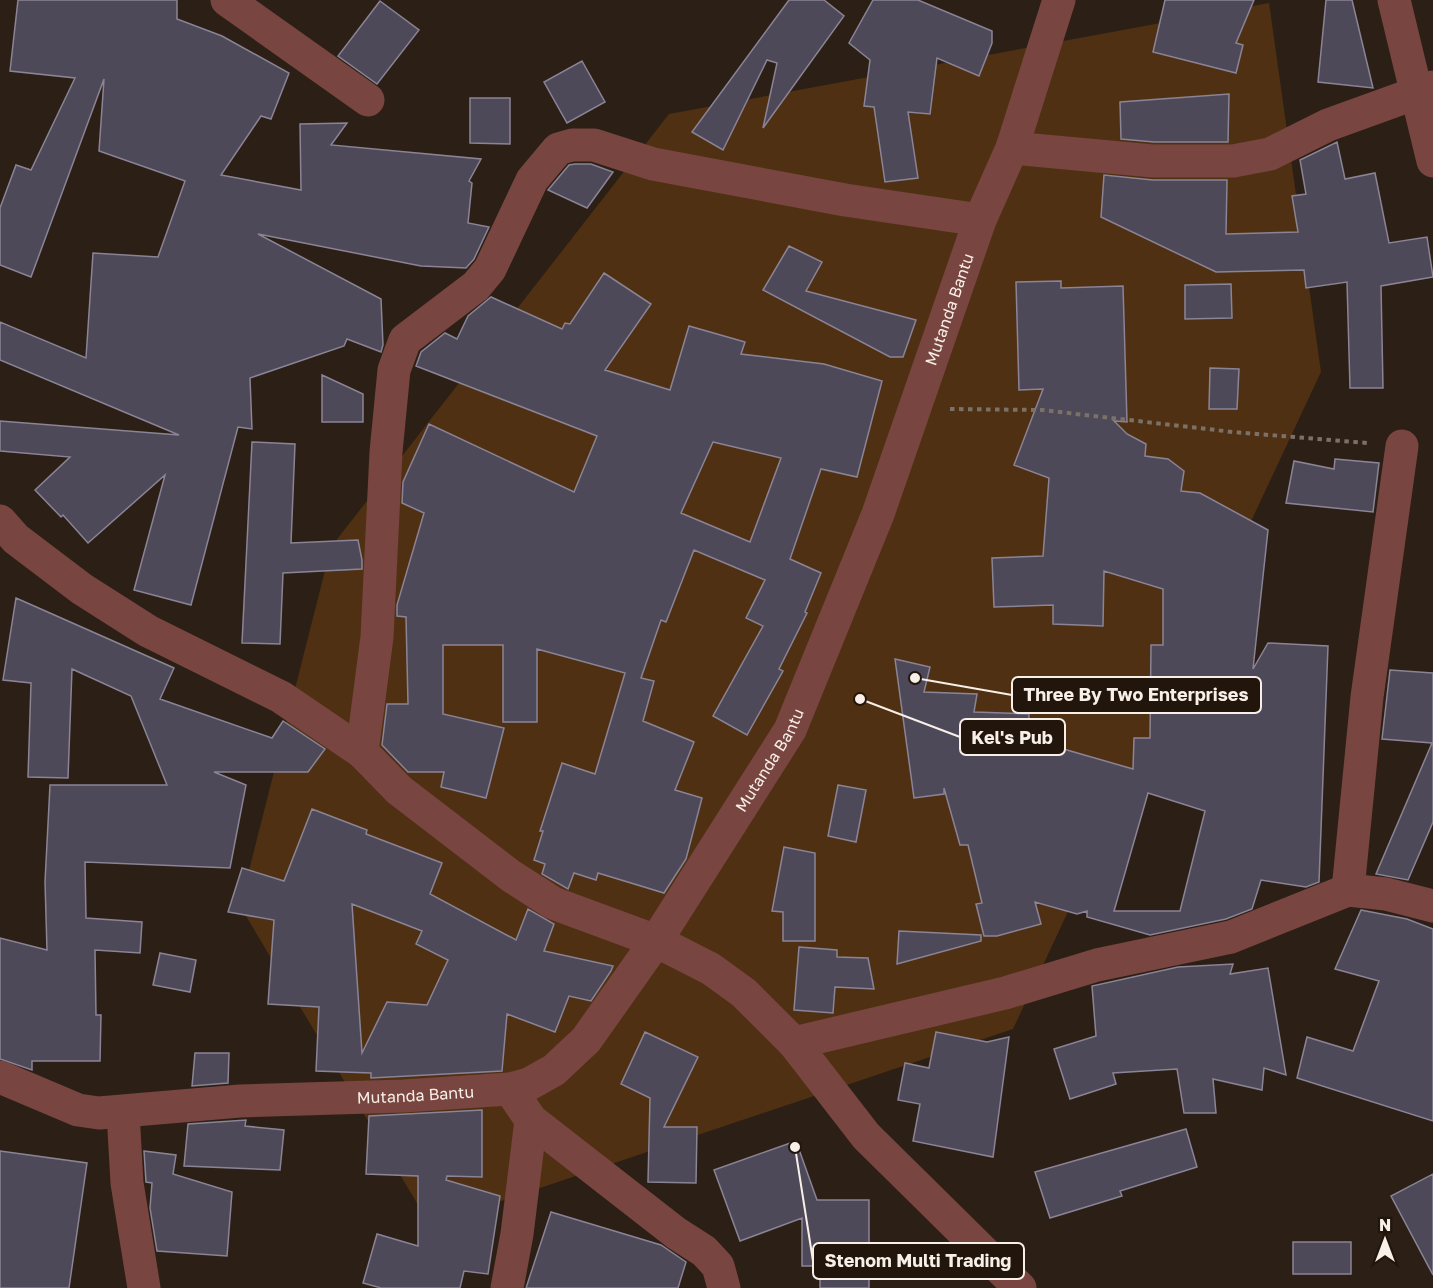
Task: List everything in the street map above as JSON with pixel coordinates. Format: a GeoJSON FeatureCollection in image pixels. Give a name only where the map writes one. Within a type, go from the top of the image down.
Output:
{"type":"FeatureCollection","features":[{"type":"Feature","properties":{"kind":"street"},"geometry":{"type":"LineString","coordinates":[[227,0],[368,100]]}},
{"type":"Feature","properties":{"kind":"street","name":"Mutanda Bantu"},"geometry":{"type":"LineString","coordinates":[[0,1077],[78,1110],[99,1113],[240,1101],[404,1096],[510,1089],[529,1084],[554,1070],[586,1040],[656,941],[790,730],[837,619],[917,408],[980,220],[1012,148],[1059,0]]}},
{"type":"Feature","properties":{"kind":"street"},"geometry":{"type":"LineString","coordinates":[[1394,0],[1424,91],[1433,161]]}},
{"type":"Feature","properties":{"kind":"street"},"geometry":{"type":"LineString","coordinates":[[1012,148],[1153,161],[1233,161],[1270,154],[1328,125],[1424,91]]}},
{"type":"Feature","properties":{"kind":"street"},"geometry":{"type":"LineString","coordinates":[[362,752],[377,637],[386,452],[394,370],[405,340],[476,286],[490,269],[532,180],[558,149],[572,145],[594,145],[664,166],[845,200],[980,220]]}},
{"type":"Feature","properties":{"kind":"street"},"geometry":{"type":"LineString","coordinates":[[1348,890],[1367,698],[1402,446]]}},
{"type":"Feature","properties":{"kind":"street"},"geometry":{"type":"LineString","coordinates":[[5,540],[148,631],[281,698],[362,752],[399,790],[512,876],[553,903],[656,941],[711,969],[744,993],[794,1043],[866,1136],[1020,1288]]}},
{"type":"Feature","properties":{"kind":"street"},"geometry":{"type":"LineString","coordinates":[[794,1043],[1005,993],[1097,965],[1231,937],[1348,890],[1386,894],[1433,906]]}},
{"type":"Feature","properties":{"kind":"street"},"geometry":{"type":"LineString","coordinates":[[510,1089],[531,1119],[676,1233],[704,1251],[718,1266],[724,1288]]}},
{"type":"Feature","properties":{"kind":"street"},"geometry":{"type":"LineString","coordinates":[[123,1112],[127,1183],[144,1288]]}},
{"type":"Feature","properties":{"kind":"street"},"geometry":{"type":"LineString","coordinates":[[507,1288],[517,1234],[531,1119]]}},
{"type":"Feature","properties":{"kind":"path"},"geometry":{"type":"LineString","coordinates":[[917,408],[1042,410],[1233,432],[1402,446]]}},
{"type":"Feature","properties":{"kind":"shaded area"},"geometry":{"type":"Polygon","coordinates":[[[1269,3],[1321,372],[1013,1029],[430,1225],[240,906],[331,547],[669,114],[1269,3]]]}},
{"type":"Feature","properties":{"kind":"building"},"geometry":{"type":"Polygon","coordinates":[[[18,0],[177,0],[177,19],[222,36],[289,73],[271,119],[261,116],[221,175],[301,190],[300,124],[347,123],[331,145],[481,159],[469,181],[472,183],[468,223],[489,227],[474,259],[466,268],[421,266],[258,234],[381,299],[383,345],[381,352],[347,339],[344,346],[250,378],[252,429],[238,427],[191,605],[134,590],[165,475],[88,543],[63,515],[61,517],[35,490],[70,457],[0,451],[0,421],[179,435],[0,360],[0,322],[86,358],[93,253],[158,257],[185,181],[99,151],[104,79],[31,277],[0,265],[0,208],[16,165],[31,170],[75,78],[10,71],[18,0]]]}},
{"type":"Feature","properties":{"kind":"building"},"geometry":{"type":"Polygon","coordinates":[[[789,0],[824,0],[844,16],[763,128],[777,63],[767,60],[723,150],[692,132],[789,0]]]}},
{"type":"Feature","properties":{"kind":"building"},"geometry":{"type":"Polygon","coordinates":[[[873,0],[918,0],[992,31],[992,43],[979,76],[937,58],[930,114],[908,112],[918,178],[885,182],[874,107],[864,106],[870,60],[849,43],[873,0]]]}},
{"type":"Feature","properties":{"kind":"building"},"geometry":{"type":"Polygon","coordinates":[[[1165,0],[1254,0],[1236,43],[1243,45],[1236,73],[1153,52],[1165,0]]]}},
{"type":"Feature","properties":{"kind":"building"},"geometry":{"type":"Polygon","coordinates":[[[1326,0],[1352,0],[1373,88],[1318,82],[1326,0]]]}},
{"type":"Feature","properties":{"kind":"building"},"geometry":{"type":"Polygon","coordinates":[[[380,1],[419,30],[377,84],[338,56],[380,1]]]}},
{"type":"Feature","properties":{"kind":"building"},"geometry":{"type":"Polygon","coordinates":[[[582,61],[605,102],[567,123],[544,82],[582,61]]]}},
{"type":"Feature","properties":{"kind":"building"},"geometry":{"type":"Polygon","coordinates":[[[1229,94],[1228,142],[1154,142],[1121,139],[1120,102],[1229,94]]]}},
{"type":"Feature","properties":{"kind":"building"},"geometry":{"type":"Polygon","coordinates":[[[470,98],[510,98],[510,144],[470,143],[470,98]]]}},
{"type":"Feature","properties":{"kind":"building"},"geometry":{"type":"Polygon","coordinates":[[[1337,142],[1345,179],[1375,173],[1389,243],[1427,237],[1433,277],[1381,286],[1383,388],[1350,388],[1347,282],[1306,288],[1304,270],[1216,272],[1101,217],[1104,175],[1153,180],[1227,180],[1226,234],[1298,232],[1292,196],[1306,194],[1300,160],[1337,142]]]}},
{"type":"Feature","properties":{"kind":"building"},"geometry":{"type":"Polygon","coordinates":[[[591,164],[613,172],[587,208],[548,190],[569,165],[591,164]]]}},
{"type":"Feature","properties":{"kind":"building"},"geometry":{"type":"Polygon","coordinates":[[[789,246],[822,262],[806,291],[916,320],[903,357],[890,357],[763,290],[789,246]]]}},
{"type":"Feature","properties":{"kind":"building"},"geometry":{"type":"Polygon","coordinates":[[[604,273],[651,304],[605,370],[670,390],[689,326],[745,342],[741,354],[824,364],[882,381],[857,477],[821,469],[790,559],[821,573],[805,612],[807,613],[779,669],[783,671],[747,735],[713,716],[763,626],[746,618],[765,580],[694,550],[666,622],[661,620],[641,678],[654,681],[643,721],[694,742],[675,790],[702,798],[686,859],[664,893],[598,873],[596,880],[574,873],[568,889],[542,874],[545,864],[534,860],[543,831],[540,831],[562,763],[595,774],[625,673],[537,649],[537,722],[503,722],[503,645],[443,645],[443,714],[504,728],[486,798],[441,787],[444,772],[408,772],[382,745],[387,704],[408,704],[406,617],[397,616],[397,605],[424,513],[402,503],[403,482],[429,424],[574,492],[597,436],[416,366],[421,352],[445,333],[457,339],[468,316],[491,297],[562,329],[565,323],[570,324],[604,273]],[[713,442],[681,513],[750,542],[781,458],[713,442]]]}},
{"type":"Feature","properties":{"kind":"building"},"geometry":{"type":"Polygon","coordinates":[[[1061,281],[1061,288],[1123,286],[1127,422],[1114,421],[1127,434],[1146,444],[1145,456],[1168,459],[1184,471],[1181,491],[1200,493],[1268,530],[1253,669],[1268,643],[1328,646],[1319,882],[1306,887],[1261,880],[1252,909],[1226,919],[1150,935],[1087,917],[1087,911],[1077,914],[1035,902],[1041,924],[997,936],[984,936],[976,904],[982,903],[968,845],[960,845],[944,788],[944,794],[914,798],[895,659],[930,667],[924,692],[977,694],[974,712],[1029,714],[1028,737],[1067,750],[1133,769],[1134,738],[1150,738],[1151,645],[1163,645],[1163,589],[1104,571],[1103,626],[1053,624],[1053,605],[994,607],[992,558],[1043,556],[1049,478],[1014,465],[1043,389],[1019,390],[1016,282],[1061,281]],[[1148,793],[1114,911],[1180,911],[1205,811],[1148,793]]]}},
{"type":"Feature","properties":{"kind":"building"},"geometry":{"type":"Polygon","coordinates":[[[1231,284],[1232,318],[1185,319],[1185,285],[1231,284]]]}},
{"type":"Feature","properties":{"kind":"building"},"geometry":{"type":"Polygon","coordinates":[[[1210,368],[1239,369],[1237,409],[1209,409],[1210,368]]]}},
{"type":"Feature","properties":{"kind":"building"},"geometry":{"type":"Polygon","coordinates":[[[322,375],[363,394],[363,422],[322,422],[322,375]]]}},
{"type":"Feature","properties":{"kind":"building"},"geometry":{"type":"Polygon","coordinates":[[[252,442],[295,444],[291,543],[358,540],[362,560],[362,569],[283,573],[280,644],[242,643],[252,442]]]}},
{"type":"Feature","properties":{"kind":"building"},"geometry":{"type":"Polygon","coordinates":[[[1335,459],[1379,463],[1373,512],[1286,503],[1294,461],[1334,469],[1335,459]]]}},
{"type":"Feature","properties":{"kind":"building"},"geometry":{"type":"Polygon","coordinates":[[[16,598],[174,668],[160,699],[272,738],[283,721],[325,749],[308,772],[214,772],[246,785],[230,868],[85,862],[86,918],[142,922],[140,953],[95,950],[96,1015],[101,1015],[100,1061],[32,1061],[32,1070],[0,1059],[0,938],[47,950],[45,882],[50,785],[167,785],[131,696],[72,669],[68,778],[28,777],[31,683],[3,680],[16,598]]]}},
{"type":"Feature","properties":{"kind":"building"},"geometry":{"type":"Polygon","coordinates":[[[1390,670],[1433,673],[1433,822],[1408,880],[1376,874],[1432,743],[1382,739],[1390,670]]]}},
{"type":"Feature","properties":{"kind":"building"},"geometry":{"type":"Polygon","coordinates":[[[838,785],[866,790],[856,842],[828,836],[838,785]]]}},
{"type":"Feature","properties":{"kind":"building"},"geometry":{"type":"Polygon","coordinates":[[[312,809],[367,830],[366,834],[442,863],[430,894],[516,940],[528,909],[554,924],[544,951],[613,966],[591,1001],[569,996],[555,1032],[507,1014],[502,1071],[371,1078],[371,1073],[316,1071],[319,1007],[268,1004],[274,920],[228,912],[242,868],[284,881],[312,809]],[[352,904],[362,1053],[387,1002],[427,1005],[448,960],[416,944],[422,931],[352,904]]]}},
{"type":"Feature","properties":{"kind":"building"},"geometry":{"type":"Polygon","coordinates":[[[784,847],[815,853],[815,941],[783,941],[783,912],[772,911],[784,847]]]}},
{"type":"Feature","properties":{"kind":"building"},"geometry":{"type":"Polygon","coordinates":[[[1361,910],[1407,919],[1433,929],[1433,1121],[1297,1078],[1307,1037],[1353,1051],[1379,981],[1335,969],[1361,910]]]}},
{"type":"Feature","properties":{"kind":"building"},"geometry":{"type":"Polygon","coordinates":[[[899,931],[981,935],[981,941],[897,964],[899,931]]]}},
{"type":"Feature","properties":{"kind":"building"},"geometry":{"type":"Polygon","coordinates":[[[799,947],[837,950],[837,957],[868,958],[874,989],[835,987],[833,1013],[794,1010],[799,947]]]}},
{"type":"Feature","properties":{"kind":"building"},"geometry":{"type":"Polygon","coordinates":[[[160,953],[196,960],[190,992],[153,985],[160,953]]]}},
{"type":"Feature","properties":{"kind":"building"},"geometry":{"type":"Polygon","coordinates":[[[1233,964],[1230,974],[1268,968],[1286,1075],[1264,1068],[1262,1090],[1213,1079],[1216,1113],[1184,1113],[1177,1069],[1113,1073],[1116,1084],[1070,1099],[1054,1049],[1096,1036],[1092,986],[1178,967],[1233,964]]]}},
{"type":"Feature","properties":{"kind":"building"},"geometry":{"type":"Polygon","coordinates":[[[645,1032],[698,1057],[664,1127],[697,1127],[696,1183],[648,1182],[650,1098],[621,1084],[645,1032]]]}},
{"type":"Feature","properties":{"kind":"building"},"geometry":{"type":"Polygon","coordinates":[[[936,1032],[987,1042],[1009,1037],[993,1157],[913,1141],[920,1104],[898,1100],[905,1063],[929,1068],[936,1032]]]}},
{"type":"Feature","properties":{"kind":"building"},"geometry":{"type":"Polygon","coordinates":[[[195,1053],[229,1053],[228,1083],[192,1086],[195,1053]]]}},
{"type":"Feature","properties":{"kind":"building"},"geometry":{"type":"Polygon","coordinates":[[[482,1110],[482,1177],[447,1176],[446,1180],[500,1196],[488,1274],[464,1271],[460,1288],[381,1288],[363,1283],[377,1234],[418,1246],[418,1176],[366,1174],[369,1116],[482,1110]]]}},
{"type":"Feature","properties":{"kind":"building"},"geometry":{"type":"Polygon","coordinates":[[[246,1120],[245,1126],[284,1130],[280,1170],[184,1166],[188,1124],[246,1120]]]}},
{"type":"Feature","properties":{"kind":"building"},"geometry":{"type":"Polygon","coordinates":[[[1186,1129],[1197,1167],[1120,1191],[1122,1196],[1050,1218],[1035,1172],[1186,1129]]]}},
{"type":"Feature","properties":{"kind":"building"},"geometry":{"type":"Polygon","coordinates":[[[796,1141],[817,1200],[869,1200],[869,1288],[820,1288],[820,1266],[802,1266],[802,1218],[740,1241],[714,1170],[796,1141]]]}},
{"type":"Feature","properties":{"kind":"building"},"geometry":{"type":"Polygon","coordinates":[[[0,1151],[87,1163],[69,1288],[0,1288],[0,1151]]]}},
{"type":"Feature","properties":{"kind":"building"},"geometry":{"type":"Polygon","coordinates":[[[144,1151],[176,1155],[173,1174],[232,1192],[227,1256],[157,1251],[150,1208],[152,1183],[146,1182],[144,1151]]]}},
{"type":"Feature","properties":{"kind":"building"},"geometry":{"type":"Polygon","coordinates":[[[1433,1174],[1433,1275],[1391,1196],[1433,1174]]]}},
{"type":"Feature","properties":{"kind":"building"},"geometry":{"type":"Polygon","coordinates":[[[551,1212],[661,1245],[686,1262],[678,1288],[526,1288],[551,1212]]]}},
{"type":"Feature","properties":{"kind":"building"},"geometry":{"type":"Polygon","coordinates":[[[1293,1242],[1351,1242],[1351,1274],[1293,1274],[1293,1242]]]}},
{"type":"Feature","properties":{"kind":"place","name":"Three By Two Enterprises"},"geometry":{"type":"Point","coordinates":[915,678]}},
{"type":"Feature","properties":{"kind":"place","name":"Kel's Pub"},"geometry":{"type":"Point","coordinates":[860,699]}},
{"type":"Feature","properties":{"kind":"place","name":"Stenom Multi Trading"},"geometry":{"type":"Point","coordinates":[795,1147]}}]}
